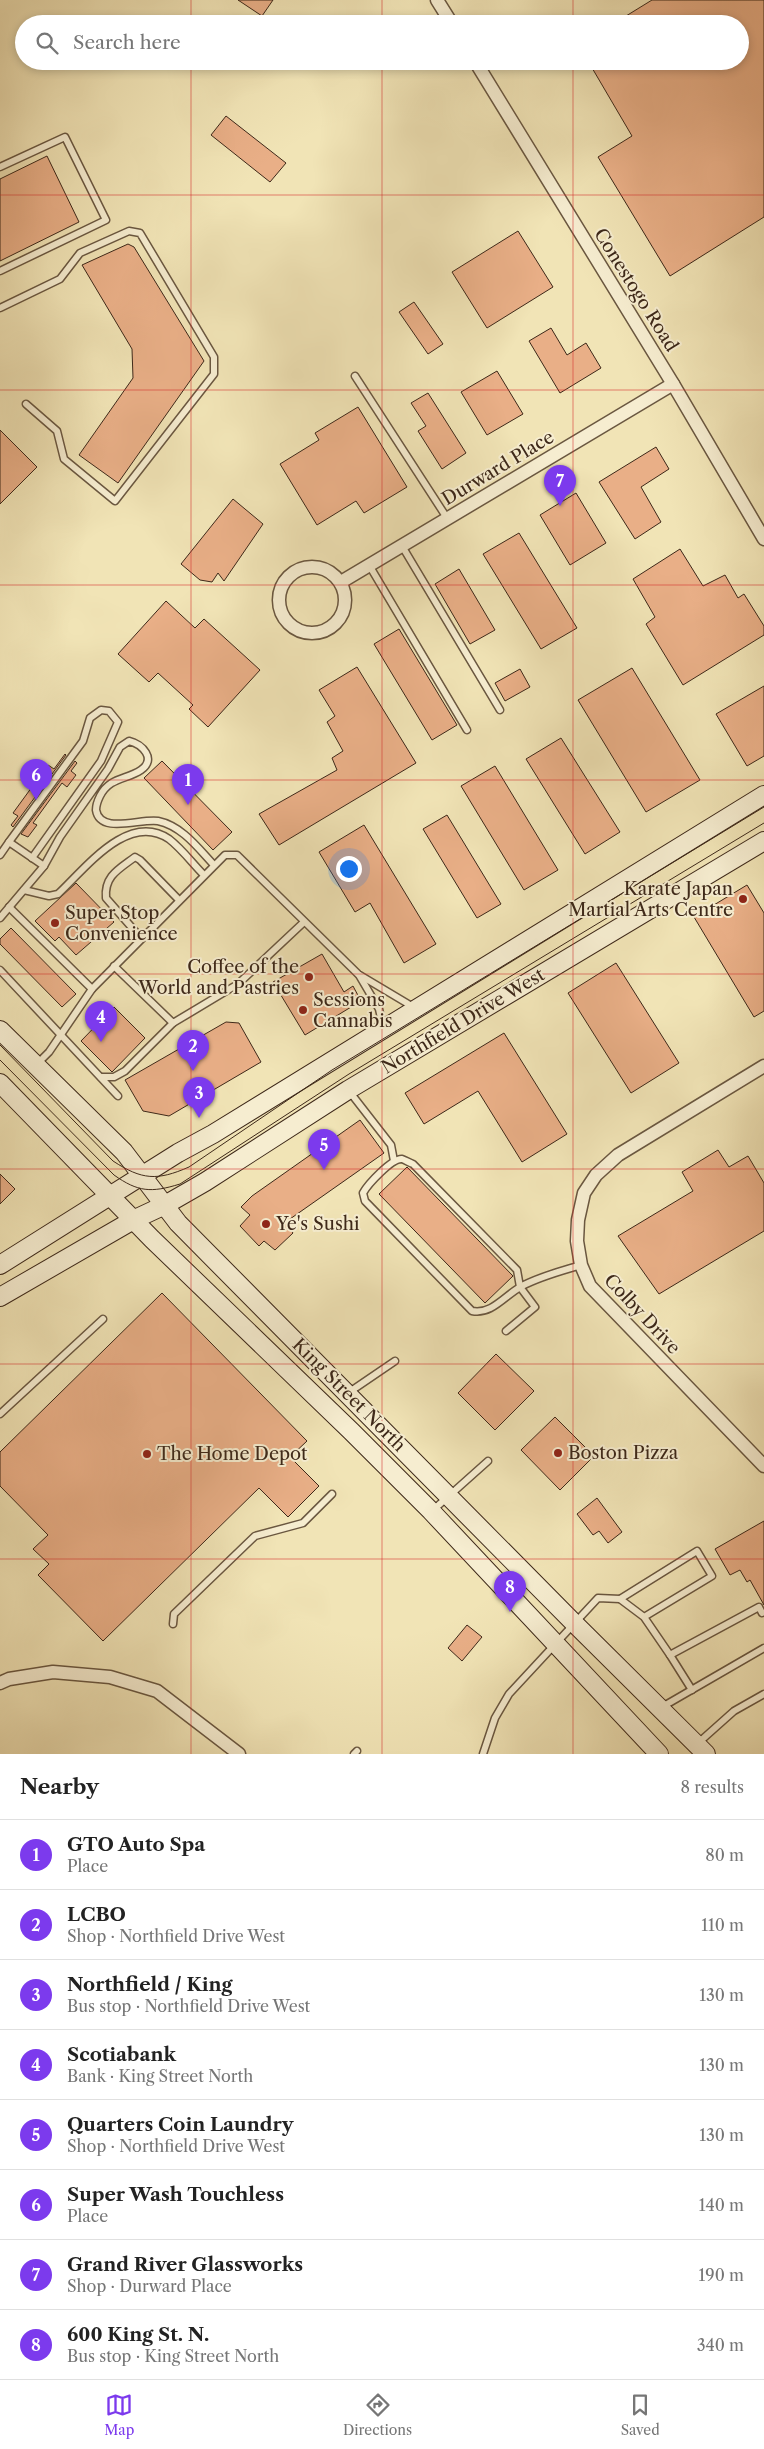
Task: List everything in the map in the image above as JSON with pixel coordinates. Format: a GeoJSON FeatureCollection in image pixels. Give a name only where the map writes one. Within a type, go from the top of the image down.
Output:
{"type":"FeatureCollection","features":[{"type":"Feature","properties":{"kind":"main road","name":"Northfield Drive West"},"geometry":{"type":"LineString","coordinates":[[0,1265],[764,794]]}},
{"type":"Feature","properties":{"kind":"main road","name":"Northfield Drive West"},"geometry":{"type":"LineString","coordinates":[[0,1296],[135,1219],[165,1206],[348,1090],[764,841]]}},
{"type":"Feature","properties":{"kind":"main road","name":"King Street North"},"geometry":{"type":"LineString","coordinates":[[0,1030],[124,1152],[178,1223],[574,1623],[702,1749]]}},
{"type":"Feature","properties":{"kind":"main road","name":"King Street North"},"geometry":{"type":"LineString","coordinates":[[0,1083],[135,1219],[152,1239],[431,1511],[659,1754]]}},
{"type":"Feature","properties":{"kind":"street"},"geometry":{"type":"LineString","coordinates":[[437,0],[446,15]]}},
{"type":"Feature","properties":{"kind":"street","name":"Conestogo Road"},"geometry":{"type":"LineString","coordinates":[[481,70],[673,384],[764,539]]}},
{"type":"Feature","properties":{"kind":"street","name":"Durward Place"},"geometry":{"type":"LineString","coordinates":[[341,582],[673,384]]}},
{"type":"Feature","properties":{"kind":"street"},"geometry":{"type":"LineString","coordinates":[[309,567],[321,568],[332,573],[341,582],[345,593],[345,605],[341,617],[333,626],[322,632],[310,633],[298,630],[288,622],[282,612],[279,600],[281,588],[297,570],[309,567]]}},
{"type":"Feature","properties":{"kind":"street","name":"Colby Drive"},"geometry":{"type":"LineString","coordinates":[[764,1066],[618,1156],[600,1170],[584,1193],[578,1220],[577,1241],[581,1265],[590,1286],[764,1466]]}},
{"type":"Feature","properties":{"kind":"street"},"geometry":{"type":"LineString","coordinates":[[0,1683],[9,1679],[53,1672],[110,1677],[157,1691],[239,1754]]}},
{"type":"Feature","properties":{"kind":"lane"},"geometry":{"type":"LineString","coordinates":[[0,167],[65,137],[106,220],[0,271]]}},
{"type":"Feature","properties":{"kind":"lane"},"geometry":{"type":"LineString","coordinates":[[0,308],[60,280],[80,253],[129,231],[140,233],[214,357],[214,374],[115,502],[64,459],[57,431],[26,404]]}},
{"type":"Feature","properties":{"kind":"lane"},"geometry":{"type":"LineString","coordinates":[[356,376],[447,518]]}},
{"type":"Feature","properties":{"kind":"lane"},"geometry":{"type":"LineString","coordinates":[[402,546],[500,710]]}},
{"type":"Feature","properties":{"kind":"lane"},"geometry":{"type":"LineString","coordinates":[[369,565],[467,730]]}},
{"type":"Feature","properties":{"kind":"lane"},"geometry":{"type":"LineString","coordinates":[[0,855],[83,741],[90,718],[102,710],[109,711],[118,722],[101,760],[32,858]]}},
{"type":"Feature","properties":{"kind":"lane"},"geometry":{"type":"LineString","coordinates":[[0,918],[44,866],[60,836],[108,770],[120,747],[129,741],[138,743],[145,749],[148,757],[146,765],[140,770],[116,779],[106,787],[97,803],[96,810],[99,817],[113,825],[144,820],[172,826],[181,832],[214,865]]}},
{"type":"Feature","properties":{"kind":"lane"},"geometry":{"type":"LineString","coordinates":[[24,890],[50,896],[58,894],[117,840],[139,832],[150,831],[170,840],[204,875]]}},
{"type":"Feature","properties":{"kind":"lane"},"geometry":{"type":"LineString","coordinates":[[9,842],[44,866]]}},
{"type":"Feature","properties":{"kind":"lane"},"geometry":{"type":"LineString","coordinates":[[36,1065],[49,1052],[92,989],[225,855],[237,855],[358,974],[416,1009]]}},
{"type":"Feature","properties":{"kind":"lane"},"geometry":{"type":"LineString","coordinates":[[141,938],[106,898],[106,890],[111,874],[135,857],[179,900]]}},
{"type":"Feature","properties":{"kind":"lane"},"geometry":{"type":"LineString","coordinates":[[10,907],[92,989]]}},
{"type":"Feature","properties":{"kind":"lane"},"geometry":{"type":"LineString","coordinates":[[101,1077],[114,1078],[125,1070],[173,1023],[238,984],[304,922]]}},
{"type":"Feature","properties":{"kind":"lane"},"geometry":{"type":"LineString","coordinates":[[114,966],[173,1023]]}},
{"type":"Feature","properties":{"kind":"lane"},"geometry":{"type":"LineString","coordinates":[[0,970],[62,1034],[118,1096]]}},
{"type":"Feature","properties":{"kind":"lane"},"geometry":{"type":"LineString","coordinates":[[358,974],[379,1009],[383,1028]]}},
{"type":"Feature","properties":{"kind":"lane"},"geometry":{"type":"LineString","coordinates":[[348,1090],[391,1145],[394,1161]]}},
{"type":"Feature","properties":{"kind":"lane"},"geometry":{"type":"LineString","coordinates":[[506,1331],[535,1307],[520,1287],[517,1270],[413,1164],[402,1159],[394,1161],[367,1187],[363,1193],[365,1201],[472,1311],[488,1310],[520,1287],[550,1274],[581,1265]]}},
{"type":"Feature","properties":{"kind":"lane"},"geometry":{"type":"LineString","coordinates":[[0,1414],[103,1319]]}},
{"type":"Feature","properties":{"kind":"lane"},"geometry":{"type":"LineString","coordinates":[[348,1394],[395,1361]]}},
{"type":"Feature","properties":{"kind":"lane"},"geometry":{"type":"LineString","coordinates":[[431,1511],[488,1461]]}},
{"type":"Feature","properties":{"kind":"lane"},"geometry":{"type":"LineString","coordinates":[[173,1624],[174,1614],[255,1536],[303,1523],[332,1494]]}},
{"type":"Feature","properties":{"kind":"lane"},"geometry":{"type":"LineString","coordinates":[[620,1599],[696,1550],[712,1576],[644,1617]]}},
{"type":"Feature","properties":{"kind":"lane"},"geometry":{"type":"LineString","coordinates":[[483,1754],[495,1718],[508,1694],[598,1598],[620,1599],[644,1617],[692,1690]]}},
{"type":"Feature","properties":{"kind":"lane"},"geometry":{"type":"LineString","coordinates":[[670,1655],[759,1607],[762,1613]]}},
{"type":"Feature","properties":{"kind":"lane"},"geometry":{"type":"LineString","coordinates":[[660,1708],[764,1648]]}},
{"type":"Feature","properties":{"kind":"lane"},"geometry":{"type":"LineString","coordinates":[[702,1749],[734,1711],[764,1694]]}},
{"type":"Feature","properties":{"kind":"building"},"geometry":{"type":"Polygon","coordinates":[[[238,0],[273,0],[263,15],[238,0]]]}},
{"type":"Feature","properties":{"kind":"building"},"geometry":{"type":"Polygon","coordinates":[[[652,0],[764,0],[764,217],[670,276],[598,157],[632,136],[593,70],[749,70],[749,15],[628,15],[652,0]]]}},
{"type":"Feature","properties":{"kind":"building"},"geometry":{"type":"Polygon","coordinates":[[[226,116],[286,163],[270,182],[211,135],[226,116]]]}},
{"type":"Feature","properties":{"kind":"building"},"geometry":{"type":"Polygon","coordinates":[[[47,156],[79,222],[0,261],[0,179],[47,156]]]}},
{"type":"Feature","properties":{"kind":"building"},"geometry":{"type":"Polygon","coordinates":[[[518,231],[553,287],[487,328],[452,272],[518,231]]]}},
{"type":"Feature","properties":{"kind":"building"},"geometry":{"type":"Polygon","coordinates":[[[128,244],[134,247],[204,361],[118,483],[79,455],[133,378],[132,349],[82,265],[128,244]]]}},
{"type":"Feature","properties":{"kind":"building"},"geometry":{"type":"Polygon","coordinates":[[[414,302],[443,344],[428,354],[399,312],[414,302]]]}},
{"type":"Feature","properties":{"kind":"building"},"geometry":{"type":"Polygon","coordinates":[[[551,328],[567,355],[586,343],[601,368],[560,393],[529,341],[551,328]]]}},
{"type":"Feature","properties":{"kind":"building"},"geometry":{"type":"Polygon","coordinates":[[[497,371],[523,414],[487,435],[461,392],[497,371]]]}},
{"type":"Feature","properties":{"kind":"building"},"geometry":{"type":"Polygon","coordinates":[[[428,393],[466,453],[442,469],[418,431],[426,426],[411,403],[428,393]]]}},
{"type":"Feature","properties":{"kind":"building"},"geometry":{"type":"Polygon","coordinates":[[[358,407],[407,487],[364,513],[356,501],[317,525],[280,464],[319,440],[315,433],[358,407]]]}},
{"type":"Feature","properties":{"kind":"building"},"geometry":{"type":"Polygon","coordinates":[[[0,430],[37,467],[0,504],[0,430]]]}},
{"type":"Feature","properties":{"kind":"building"},"geometry":{"type":"Polygon","coordinates":[[[656,447],[669,469],[641,487],[661,522],[635,539],[599,482],[656,447]]]}},
{"type":"Feature","properties":{"kind":"building"},"geometry":{"type":"Polygon","coordinates":[[[576,493],[606,543],[570,565],[540,515],[576,493]]]}},
{"type":"Feature","properties":{"kind":"building"},"geometry":{"type":"Polygon","coordinates":[[[233,499],[263,524],[224,581],[218,573],[212,582],[200,580],[181,564],[233,499]]]}},
{"type":"Feature","properties":{"kind":"building"},"geometry":{"type":"Polygon","coordinates":[[[519,533],[577,628],[541,649],[483,554],[519,533]]]}},
{"type":"Feature","properties":{"kind":"building"},"geometry":{"type":"Polygon","coordinates":[[[680,549],[703,586],[725,575],[738,598],[744,594],[764,626],[764,635],[683,685],[646,624],[655,617],[633,579],[680,549]]]}},
{"type":"Feature","properties":{"kind":"building"},"geometry":{"type":"Polygon","coordinates":[[[459,569],[495,630],[470,644],[435,584],[459,569]]]}},
{"type":"Feature","properties":{"kind":"building"},"geometry":{"type":"Polygon","coordinates":[[[166,601],[195,628],[204,619],[260,670],[208,727],[189,709],[193,705],[158,673],[149,682],[118,654],[166,601]]]}},
{"type":"Feature","properties":{"kind":"building"},"geometry":{"type":"Polygon","coordinates":[[[399,629],[457,725],[432,740],[374,644],[399,629]]]}},
{"type":"Feature","properties":{"kind":"building"},"geometry":{"type":"Polygon","coordinates":[[[357,667],[416,763],[279,845],[259,814],[337,770],[332,758],[343,751],[327,722],[335,716],[319,690],[357,667]]]}},
{"type":"Feature","properties":{"kind":"building"},"geometry":{"type":"Polygon","coordinates":[[[632,668],[700,780],[646,812],[578,700],[632,668]]]}},
{"type":"Feature","properties":{"kind":"building"},"geometry":{"type":"Polygon","coordinates":[[[520,669],[530,687],[505,701],[495,683],[520,669]]]}},
{"type":"Feature","properties":{"kind":"building"},"geometry":{"type":"Polygon","coordinates":[[[764,686],[764,756],[747,766],[716,714],[764,686]]]}},
{"type":"Feature","properties":{"kind":"building"},"geometry":{"type":"Polygon","coordinates":[[[561,738],[620,832],[585,854],[526,759],[561,738]]]}},
{"type":"Feature","properties":{"kind":"building"},"geometry":{"type":"Polygon","coordinates":[[[65,754],[13,827],[11,825],[18,816],[13,813],[48,765],[54,769],[65,754]]]}},
{"type":"Feature","properties":{"kind":"building"},"geometry":{"type":"Polygon","coordinates":[[[75,761],[77,763],[71,771],[76,775],[67,787],[62,783],[33,823],[37,825],[28,837],[21,834],[75,761]]]}},
{"type":"Feature","properties":{"kind":"building"},"geometry":{"type":"Polygon","coordinates":[[[162,761],[232,832],[213,850],[144,778],[162,761]]]}},
{"type":"Feature","properties":{"kind":"building"},"geometry":{"type":"Polygon","coordinates":[[[495,766],[558,870],[524,890],[461,786],[495,766]]]}},
{"type":"Feature","properties":{"kind":"building"},"geometry":{"type":"Polygon","coordinates":[[[447,815],[501,904],[477,918],[423,829],[447,815]]]}},
{"type":"Feature","properties":{"kind":"building"},"geometry":{"type":"Polygon","coordinates":[[[364,825],[436,944],[404,963],[370,903],[355,912],[319,852],[364,825]]]}},
{"type":"Feature","properties":{"kind":"building"},"geometry":{"type":"Polygon","coordinates":[[[76,883],[114,922],[76,955],[59,937],[55,941],[35,921],[76,883]]]}},
{"type":"Feature","properties":{"kind":"building"},"geometry":{"type":"Polygon","coordinates":[[[747,885],[764,913],[764,1011],[754,1017],[694,917],[747,885]]]}},
{"type":"Feature","properties":{"kind":"building"},"geometry":{"type":"Polygon","coordinates":[[[11,928],[76,994],[62,1007],[0,944],[0,939],[11,928]]]}},
{"type":"Feature","properties":{"kind":"building"},"geometry":{"type":"Polygon","coordinates":[[[322,954],[344,992],[353,986],[361,1001],[305,1035],[273,982],[322,954]]]}},
{"type":"Feature","properties":{"kind":"building"},"geometry":{"type":"Polygon","coordinates":[[[616,963],[679,1063],[631,1093],[568,993],[616,963]]]}},
{"type":"Feature","properties":{"kind":"building"},"geometry":{"type":"Polygon","coordinates":[[[114,1007],[145,1038],[112,1072],[81,1041],[114,1007]]]}},
{"type":"Feature","properties":{"kind":"building"},"geometry":{"type":"Polygon","coordinates":[[[226,1022],[239,1023],[261,1062],[169,1116],[143,1111],[125,1080],[226,1022]]]}},
{"type":"Feature","properties":{"kind":"building"},"geometry":{"type":"Polygon","coordinates":[[[504,1033],[567,1134],[522,1162],[478,1091],[424,1124],[405,1093],[504,1033]]]}},
{"type":"Feature","properties":{"kind":"building"},"geometry":{"type":"Polygon","coordinates":[[[360,1120],[384,1153],[290,1219],[293,1222],[288,1226],[293,1233],[275,1250],[264,1241],[259,1246],[240,1226],[250,1215],[241,1207],[252,1196],[360,1120]]]}},
{"type":"Feature","properties":{"kind":"building"},"geometry":{"type":"Polygon","coordinates":[[[718,1150],[729,1167],[748,1156],[764,1183],[764,1231],[659,1294],[618,1236],[693,1191],[682,1172],[718,1150]]]}},
{"type":"Feature","properties":{"kind":"building"},"geometry":{"type":"Polygon","coordinates":[[[407,1167],[513,1276],[485,1303],[379,1194],[407,1167]]]}},
{"type":"Feature","properties":{"kind":"building"},"geometry":{"type":"Polygon","coordinates":[[[0,1174],[15,1189],[0,1204],[0,1174]]]}},
{"type":"Feature","properties":{"kind":"building","name":"The Home Depot"},"geometry":{"type":"Polygon","coordinates":[[[162,1293],[307,1441],[290,1457],[319,1486],[288,1517],[259,1488],[103,1641],[38,1575],[49,1564],[33,1549],[48,1535],[0,1486],[0,1452],[162,1293]]]}},
{"type":"Feature","properties":{"kind":"building"},"geometry":{"type":"Polygon","coordinates":[[[496,1354],[534,1391],[495,1430],[458,1393],[496,1354]]]}},
{"type":"Feature","properties":{"kind":"building","name":"Boston Pizza"},"geometry":{"type":"Polygon","coordinates":[[[555,1417],[594,1456],[560,1490],[521,1450],[555,1417]]]}},
{"type":"Feature","properties":{"kind":"building"},"geometry":{"type":"Polygon","coordinates":[[[597,1498],[622,1532],[608,1543],[599,1531],[593,1535],[577,1514],[597,1498]]]}},
{"type":"Feature","properties":{"kind":"building"},"geometry":{"type":"Polygon","coordinates":[[[764,1521],[764,1605],[750,1580],[747,1582],[740,1570],[730,1575],[715,1549],[764,1521]]]}},
{"type":"Feature","properties":{"kind":"building"},"geometry":{"type":"Polygon","coordinates":[[[467,1625],[482,1637],[462,1661],[448,1648],[467,1625]]]}},
{"type":"Feature","properties":{"kind":"tram line"},"geometry":{"type":"LineString","coordinates":[[0,1045],[113,1161],[141,1175],[159,1176],[178,1172],[189,1167],[332,1070],[764,807]]}},
{"type":"Feature","properties":{"kind":"tram line"},"geometry":{"type":"LineString","coordinates":[[0,1060],[114,1175],[130,1185],[145,1189],[161,1189],[180,1184],[349,1074],[764,823]]}},
{"type":"Feature","properties":{"kind":"place","name":"Grand River Glassworks"},"geometry":{"type":"Point","coordinates":[560,506]}},
{"type":"Feature","properties":{"kind":"place","name":"Super Wash Touchless"},"geometry":{"type":"Point","coordinates":[36,800]}},
{"type":"Feature","properties":{"kind":"place","name":"GTO Auto Spa"},"geometry":{"type":"Point","coordinates":[188,805]}},
{"type":"Feature","properties":{"kind":"place","name":"Karate Japan Martial Arts Centre"},"geometry":{"type":"Point","coordinates":[743,899]}},
{"type":"Feature","properties":{"kind":"place","name":"Super Stop Convenience"},"geometry":{"type":"Point","coordinates":[55,923]}},
{"type":"Feature","properties":{"kind":"place","name":"Coffee of the World and Pastries"},"geometry":{"type":"Point","coordinates":[309,977]}},
{"type":"Feature","properties":{"kind":"place","name":"Sessions Cannabis"},"geometry":{"type":"Point","coordinates":[303,1010]}},
{"type":"Feature","properties":{"kind":"place","name":"Scotiabank"},"geometry":{"type":"Point","coordinates":[101,1042]}},
{"type":"Feature","properties":{"kind":"place","name":"LCBO"},"geometry":{"type":"Point","coordinates":[193,1071]}},
{"type":"Feature","properties":{"kind":"place","name":"Northfield / King"},"geometry":{"type":"Point","coordinates":[199,1118]}},
{"type":"Feature","properties":{"kind":"place","name":"Quarters Coin Laundry"},"geometry":{"type":"Point","coordinates":[324,1170]}},
{"type":"Feature","properties":{"kind":"place","name":"Ye's Sushi"},"geometry":{"type":"Point","coordinates":[266,1224]}},
{"type":"Feature","properties":{"kind":"place","name":"Boston Pizza"},"geometry":{"type":"Point","coordinates":[558,1453]}},
{"type":"Feature","properties":{"kind":"place","name":"The Home Depot"},"geometry":{"type":"Point","coordinates":[147,1454]}},
{"type":"Feature","properties":{"kind":"place","name":"600 King St. N."},"geometry":{"type":"Point","coordinates":[510,1612]}}]}
